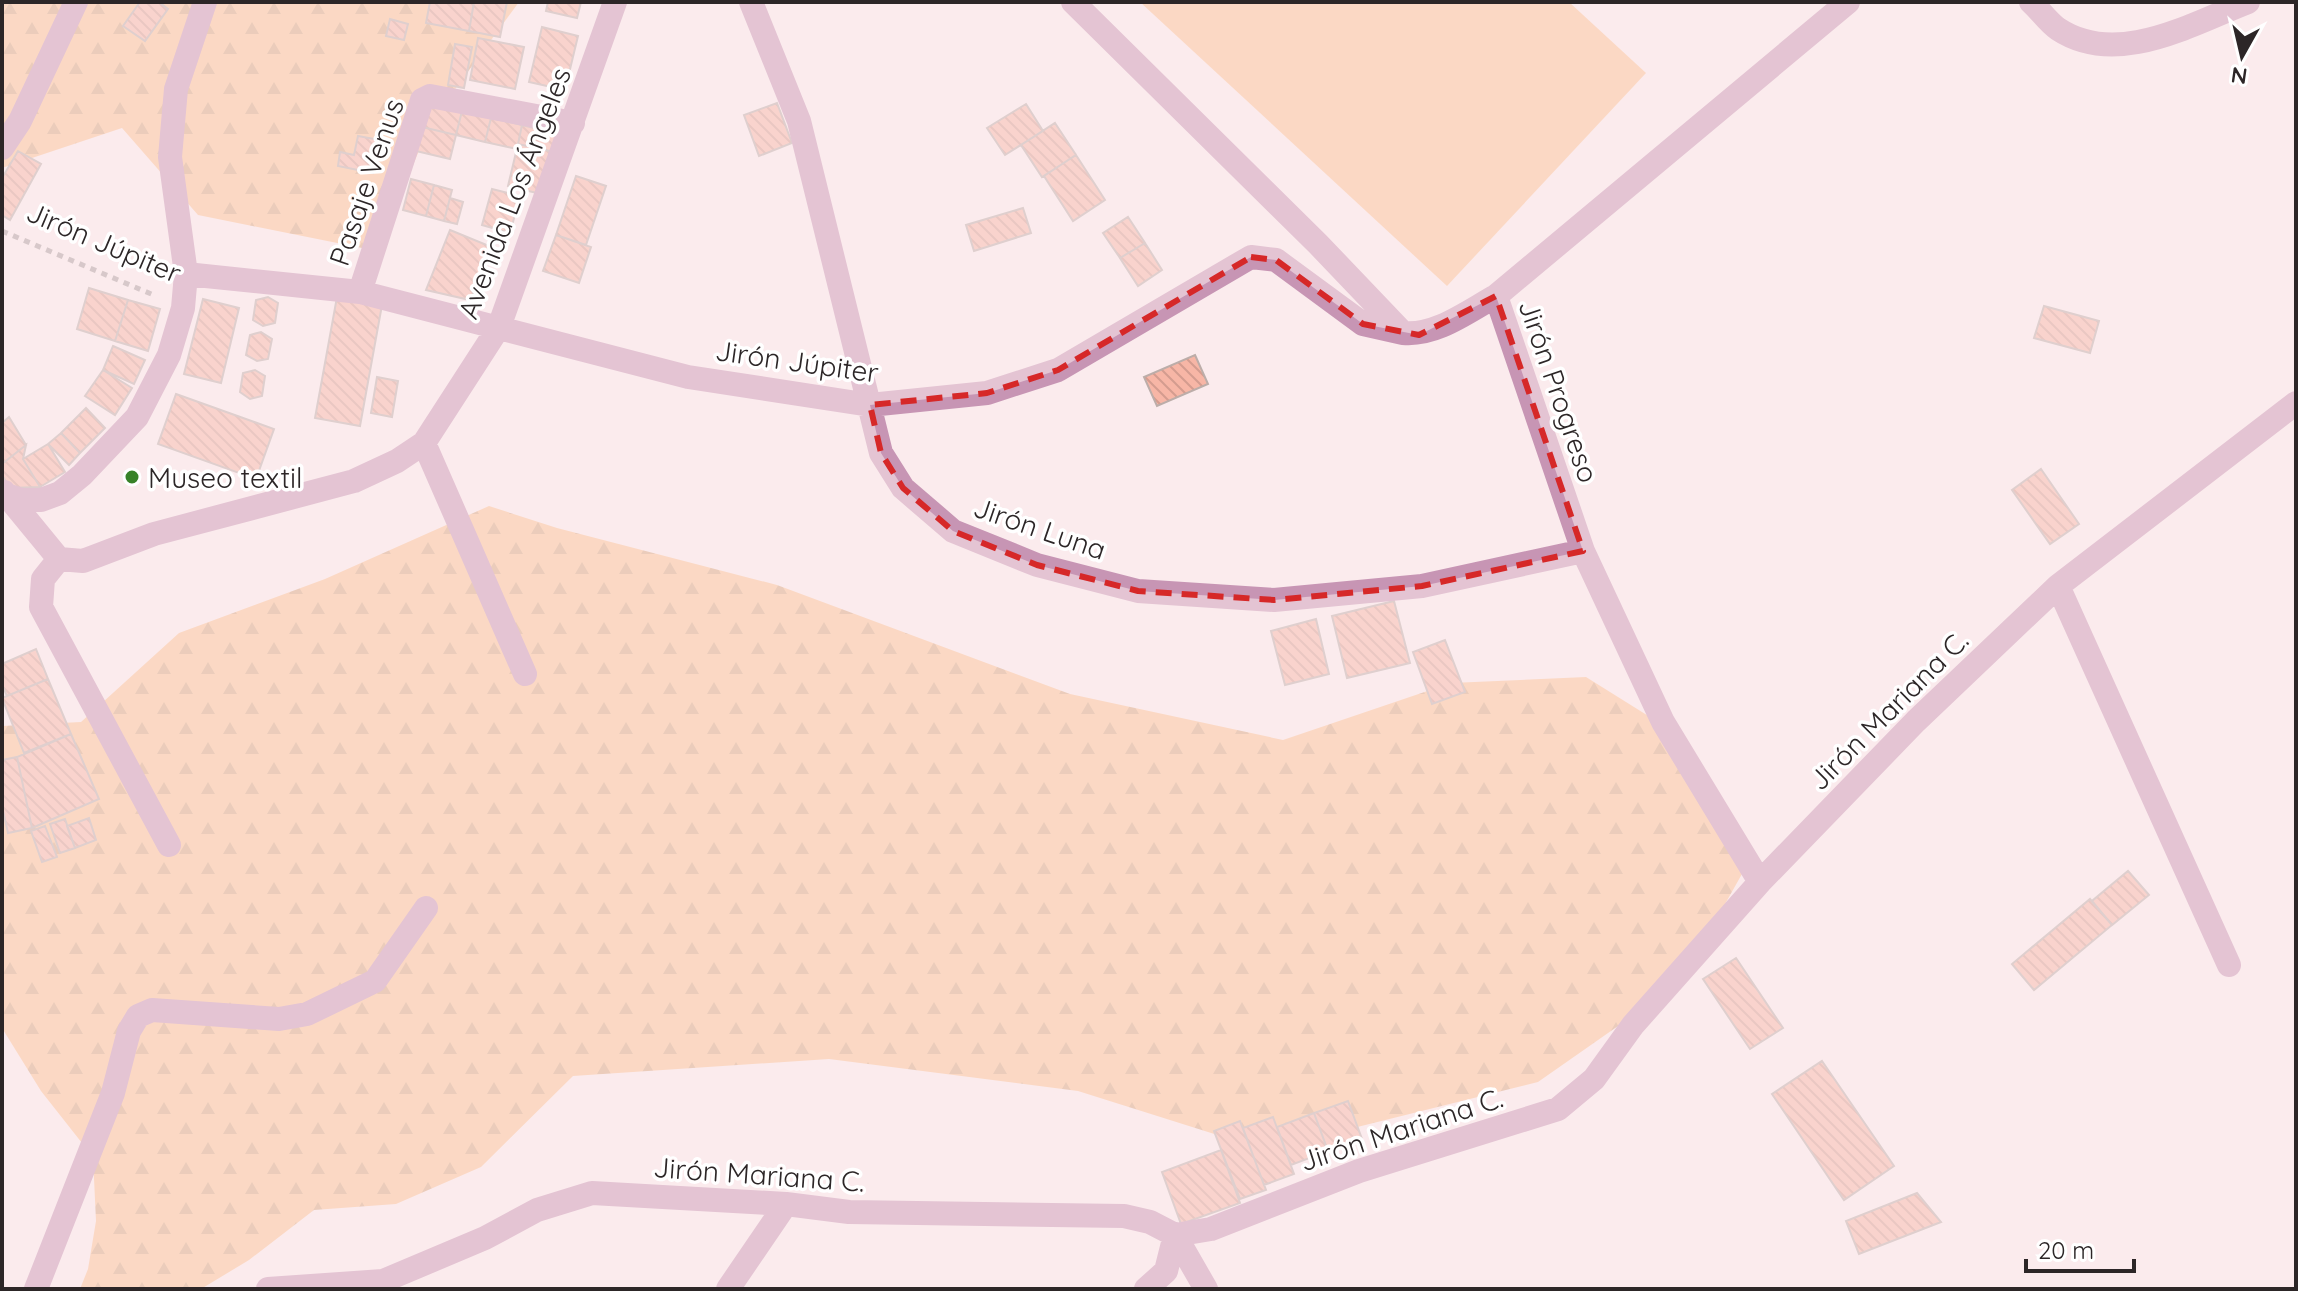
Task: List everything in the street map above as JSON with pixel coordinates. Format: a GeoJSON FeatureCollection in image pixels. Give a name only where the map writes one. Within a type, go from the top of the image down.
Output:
{"type":"FeatureCollection","features":[{"type":"Feature","properties":{"kind":"street"},"geometry":{"type":"LineString","coordinates":[[2,148],[20,121],[76,2]]}},
{"type":"Feature","properties":{"kind":"street"},"geometry":{"type":"LineString","coordinates":[[3,494],[21,500],[41,500],[60,493],[82,475],[137,417],[169,355],[183,308],[186,274],[170,157],[176,89],[205,2]]}},
{"type":"Feature","properties":{"kind":"street","name":"Avenida Los Ángeles"},"geometry":{"type":"LineString","coordinates":[[59,559],[83,561],[154,534],[354,481],[397,461],[424,443],[499,327],[615,2]]}},
{"type":"Feature","properties":{"kind":"street","name":"Jirón Luna"},"geometry":{"type":"LineString","coordinates":[[751,2],[799,121],[881,453],[903,488],[953,531],[1037,565],[1138,591],[1274,600],[1422,586],[1583,551]]}},
{"type":"Feature","properties":{"kind":"street"},"geometry":{"type":"LineString","coordinates":[[1073,2],[1318,244],[1403,333]]}},
{"type":"Feature","properties":{"kind":"street"},"geometry":{"type":"LineString","coordinates":[[1496,296],[1848,2]]}},
{"type":"Feature","properties":{"kind":"street"},"geometry":{"type":"LineString","coordinates":[[2031,2],[2058,29],[2107,47],[2157,38],[2248,2]]}},
{"type":"Feature","properties":{"kind":"street","name":"Pasaje Venus"},"geometry":{"type":"LineString","coordinates":[[360,292],[422,100],[430,96],[573,123]]}},
{"type":"Feature","properties":{"kind":"street","name":"Jirón Júpiter"},"geometry":{"type":"LineString","coordinates":[[186,274],[360,292],[688,377],[870,405],[987,393],[1058,370],[1251,257],[1276,260],[1363,324],[1403,333]]}},
{"type":"Feature","properties":{"kind":"street","name":"Jirón Progreso"},"geometry":{"type":"LineString","coordinates":[[1403,333],[1419,335],[1440,327],[1496,296],[1583,551],[1663,722],[1760,882]]}},
{"type":"Feature","properties":{"kind":"street","name":"Jirón Mariana C."},"geometry":{"type":"LineString","coordinates":[[268,1289],[384,1285],[537,1210],[592,1193],[786,1204],[849,1212],[1124,1216],[1150,1222],[1175,1235],[1211,1229],[1359,1171],[1558,1109],[1594,1079],[1633,1025],[1760,882],[1916,721],[2058,586],[2296,403]]}},
{"type":"Feature","properties":{"kind":"street"},"geometry":{"type":"LineString","coordinates":[[424,443],[525,674]]}},
{"type":"Feature","properties":{"kind":"street"},"geometry":{"type":"LineString","coordinates":[[3,494],[59,559],[43,579],[41,607],[169,845]]}},
{"type":"Feature","properties":{"kind":"street"},"geometry":{"type":"LineString","coordinates":[[2058,586],[2229,965]]}},
{"type":"Feature","properties":{"kind":"street"},"geometry":{"type":"LineString","coordinates":[[36,1289],[113,1093],[129,1031],[138,1016],[152,1010],[279,1019],[307,1014],[375,981],[426,908]]}},
{"type":"Feature","properties":{"kind":"street"},"geometry":{"type":"LineString","coordinates":[[728,1289],[786,1204]]}},
{"type":"Feature","properties":{"kind":"street"},"geometry":{"type":"LineString","coordinates":[[1146,1289],[1166,1271],[1175,1235]]}},
{"type":"Feature","properties":{"kind":"street"},"geometry":{"type":"LineString","coordinates":[[1175,1235],[1206,1289]]}},
{"type":"Feature","properties":{"kind":"path","name":"Jirón Júpiter"},"geometry":{"type":"LineString","coordinates":[[2,231],[183,308]]}},
{"type":"Feature","properties":{"kind":"highlighted area"},"geometry":{"type":"Polygon","coordinates":[[[1251,257],[1276,260],[1363,324],[1419,335],[1496,296],[1583,551],[1422,586],[1274,600],[1138,591],[1037,565],[953,531],[903,488],[881,453],[870,405],[987,393],[1058,370],[1251,257]]]}},
{"type":"Feature","properties":{"kind":"green space"},"geometry":{"type":"Polygon","coordinates":[[[2,2],[519,2],[431,122],[377,251],[198,215],[122,128],[2,168],[2,2]]]}},
{"type":"Feature","properties":{"kind":"green space"},"geometry":{"type":"Polygon","coordinates":[[[1140,2],[1569,2],[1646,73],[1447,286],[1140,2]]]}},
{"type":"Feature","properties":{"kind":"green space"},"geometry":{"type":"Polygon","coordinates":[[[489,506],[557,528],[777,585],[1070,694],[1283,740],[1451,683],[1586,677],[1666,727],[1751,858],[1681,982],[1538,1082],[1265,1150],[1078,1091],[829,1059],[573,1076],[481,1167],[396,1204],[314,1210],[249,1260],[201,1289],[80,1289],[88,1269],[96,1221],[93,1157],[41,1091],[2,1028],[2,726],[81,722],[179,633],[325,579],[489,506]]]}},
{"type":"Feature","properties":{"kind":"building"},"geometry":{"type":"Polygon","coordinates":[[[140,2],[159,2],[168,9],[145,41],[123,26],[140,2]]]}},
{"type":"Feature","properties":{"kind":"building"},"geometry":{"type":"Polygon","coordinates":[[[430,2],[474,2],[469,31],[426,23],[430,2]]]}},
{"type":"Feature","properties":{"kind":"building"},"geometry":{"type":"Polygon","coordinates":[[[474,2],[507,2],[500,37],[469,31],[474,2]]]}},
{"type":"Feature","properties":{"kind":"building"},"geometry":{"type":"Polygon","coordinates":[[[548,2],[581,2],[577,18],[546,11],[548,2]]]}},
{"type":"Feature","properties":{"kind":"building"},"geometry":{"type":"Polygon","coordinates":[[[390,19],[408,24],[404,40],[386,36],[390,19]]]}},
{"type":"Feature","properties":{"kind":"building"},"geometry":{"type":"Polygon","coordinates":[[[542,27],[578,36],[565,90],[529,82],[542,27]]]}},
{"type":"Feature","properties":{"kind":"building"},"geometry":{"type":"Polygon","coordinates":[[[478,38],[524,47],[515,89],[470,80],[478,38]]]}},
{"type":"Feature","properties":{"kind":"building"},"geometry":{"type":"Polygon","coordinates":[[[455,44],[472,47],[464,88],[448,85],[455,44]]]}},
{"type":"Feature","properties":{"kind":"building"},"geometry":{"type":"Polygon","coordinates":[[[428,103],[462,111],[456,135],[422,127],[428,103]]]}},
{"type":"Feature","properties":{"kind":"building"},"geometry":{"type":"Polygon","coordinates":[[[777,103],[792,143],[759,156],[744,115],[777,103]]]}},
{"type":"Feature","properties":{"kind":"building"},"geometry":{"type":"Polygon","coordinates":[[[1026,104],[1043,131],[1005,155],[987,128],[1026,104]]]}},
{"type":"Feature","properties":{"kind":"building"},"geometry":{"type":"Polygon","coordinates":[[[462,111],[491,118],[485,142],[456,135],[462,111]]]}},
{"type":"Feature","properties":{"kind":"building"},"geometry":{"type":"Polygon","coordinates":[[[491,118],[522,125],[517,149],[485,142],[491,118]]]}},
{"type":"Feature","properties":{"kind":"building"},"geometry":{"type":"Polygon","coordinates":[[[1055,123],[1076,155],[1042,177],[1021,145],[1055,123]]]}},
{"type":"Feature","properties":{"kind":"building"},"geometry":{"type":"Polygon","coordinates":[[[522,125],[558,134],[554,152],[518,144],[522,125]]]}},
{"type":"Feature","properties":{"kind":"building"},"geometry":{"type":"Polygon","coordinates":[[[422,127],[456,135],[450,159],[416,151],[422,127]]]}},
{"type":"Feature","properties":{"kind":"building"},"geometry":{"type":"Polygon","coordinates":[[[358,136],[380,140],[373,173],[338,166],[340,152],[354,155],[358,136]]]}},
{"type":"Feature","properties":{"kind":"building"},"geometry":{"type":"Polygon","coordinates":[[[518,144],[554,152],[545,195],[508,186],[518,144]]]}},
{"type":"Feature","properties":{"kind":"building"},"geometry":{"type":"Polygon","coordinates":[[[18,151],[41,164],[10,220],[2,215],[2,178],[18,151]]]}},
{"type":"Feature","properties":{"kind":"building"},"geometry":{"type":"Polygon","coordinates":[[[1076,155],[1105,200],[1073,221],[1044,176],[1076,155]]]}},
{"type":"Feature","properties":{"kind":"building"},"geometry":{"type":"Polygon","coordinates":[[[576,176],[606,186],[586,245],[556,235],[576,176]]]}},
{"type":"Feature","properties":{"kind":"building"},"geometry":{"type":"Polygon","coordinates":[[[411,179],[434,185],[426,216],[403,210],[411,179]]]}},
{"type":"Feature","properties":{"kind":"building"},"geometry":{"type":"Polygon","coordinates":[[[434,185],[452,190],[444,221],[426,216],[434,185]]]}},
{"type":"Feature","properties":{"kind":"building"},"geometry":{"type":"Polygon","coordinates":[[[492,189],[520,196],[510,233],[482,225],[492,189]]]}},
{"type":"Feature","properties":{"kind":"building"},"geometry":{"type":"Polygon","coordinates":[[[450,198],[463,202],[457,224],[444,221],[450,198]]]}},
{"type":"Feature","properties":{"kind":"building"},"geometry":{"type":"Polygon","coordinates":[[[1023,208],[1031,233],[974,251],[966,225],[1023,208]]]}},
{"type":"Feature","properties":{"kind":"building"},"geometry":{"type":"Polygon","coordinates":[[[1128,217],[1145,243],[1120,258],[1103,233],[1128,217]]]}},
{"type":"Feature","properties":{"kind":"building"},"geometry":{"type":"Polygon","coordinates":[[[450,230],[494,248],[470,300],[426,290],[450,230]]]}},
{"type":"Feature","properties":{"kind":"building"},"geometry":{"type":"Polygon","coordinates":[[[556,235],[591,247],[579,283],[543,271],[556,235]]]}},
{"type":"Feature","properties":{"kind":"building"},"geometry":{"type":"Polygon","coordinates":[[[1145,243],[1162,270],[1138,286],[1120,258],[1145,243]]]}},
{"type":"Feature","properties":{"kind":"building"},"geometry":{"type":"Polygon","coordinates":[[[89,288],[128,300],[115,341],[77,329],[89,288]]]}},
{"type":"Feature","properties":{"kind":"building"},"geometry":{"type":"Polygon","coordinates":[[[268,297],[278,303],[275,323],[263,326],[253,320],[256,300],[268,297]]]}},
{"type":"Feature","properties":{"kind":"building"},"geometry":{"type":"Polygon","coordinates":[[[337,297],[382,305],[360,426],[315,418],[337,297]]]}},
{"type":"Feature","properties":{"kind":"building"},"geometry":{"type":"Polygon","coordinates":[[[203,299],[239,308],[221,383],[184,374],[203,299]]]}},
{"type":"Feature","properties":{"kind":"building"},"geometry":{"type":"Polygon","coordinates":[[[128,300],[160,309],[148,351],[115,341],[128,300]]]}},
{"type":"Feature","properties":{"kind":"building"},"geometry":{"type":"Polygon","coordinates":[[[2044,306],[2099,321],[2090,353],[2034,338],[2044,306]]]}},
{"type":"Feature","properties":{"kind":"building"},"geometry":{"type":"Polygon","coordinates":[[[261,332],[272,339],[268,359],[257,361],[246,355],[250,335],[261,332]]]}},
{"type":"Feature","properties":{"kind":"building"},"geometry":{"type":"Polygon","coordinates":[[[113,346],[145,360],[134,384],[103,370],[113,346]]]}},
{"type":"Feature","properties":{"kind":"building"},"geometry":{"type":"Polygon","coordinates":[[[1195,355],[1208,384],[1157,406],[1144,377],[1195,355]]]}},
{"type":"Feature","properties":{"kind":"building"},"geometry":{"type":"Polygon","coordinates":[[[103,370],[132,388],[115,415],[85,396],[103,370]]]}},
{"type":"Feature","properties":{"kind":"building"},"geometry":{"type":"Polygon","coordinates":[[[255,370],[265,376],[262,396],[250,399],[240,392],[243,373],[255,370]]]}},
{"type":"Feature","properties":{"kind":"building"},"geometry":{"type":"Polygon","coordinates":[[[377,377],[398,381],[392,417],[371,413],[377,377]]]}},
{"type":"Feature","properties":{"kind":"building"},"geometry":{"type":"Polygon","coordinates":[[[176,394],[274,429],[256,479],[158,444],[176,394]]]}},
{"type":"Feature","properties":{"kind":"building"},"geometry":{"type":"Polygon","coordinates":[[[86,408],[105,428],[80,453],[61,433],[86,408]]]}},
{"type":"Feature","properties":{"kind":"building"},"geometry":{"type":"Polygon","coordinates":[[[9,417],[26,445],[2,464],[2,423],[9,417]]]}},
{"type":"Feature","properties":{"kind":"building"},"geometry":{"type":"Polygon","coordinates":[[[61,433],[80,453],[69,465],[48,444],[61,433]]]}},
{"type":"Feature","properties":{"kind":"building"},"geometry":{"type":"Polygon","coordinates":[[[48,444],[65,472],[40,487],[23,459],[48,444]]]}},
{"type":"Feature","properties":{"kind":"building"},"geometry":{"type":"Polygon","coordinates":[[[26,445],[23,459],[40,487],[10,488],[2,475],[2,464],[26,445]]]}},
{"type":"Feature","properties":{"kind":"building"},"geometry":{"type":"Polygon","coordinates":[[[2041,469],[2079,524],[2050,544],[2012,490],[2041,469]]]}},
{"type":"Feature","properties":{"kind":"building"},"geometry":{"type":"Polygon","coordinates":[[[1394,601],[1410,663],[1347,678],[1332,616],[1394,601]]]}},
{"type":"Feature","properties":{"kind":"building"},"geometry":{"type":"Polygon","coordinates":[[[1316,619],[1329,674],[1285,685],[1271,631],[1316,619]]]}},
{"type":"Feature","properties":{"kind":"building"},"geometry":{"type":"Polygon","coordinates":[[[1445,640],[1465,692],[1432,704],[1413,652],[1445,640]]]}},
{"type":"Feature","properties":{"kind":"building"},"geometry":{"type":"Polygon","coordinates":[[[36,649],[48,679],[7,696],[2,685],[2,664],[36,649]]]}},
{"type":"Feature","properties":{"kind":"building"},"geometry":{"type":"Polygon","coordinates":[[[48,679],[71,734],[24,753],[2,698],[48,679]]]}},
{"type":"Feature","properties":{"kind":"building"},"geometry":{"type":"Polygon","coordinates":[[[71,734],[99,799],[32,828],[17,757],[71,734]]]}},
{"type":"Feature","properties":{"kind":"building"},"geometry":{"type":"Polygon","coordinates":[[[17,757],[32,828],[8,833],[2,806],[2,760],[17,757]]]}},
{"type":"Feature","properties":{"kind":"building"},"geometry":{"type":"Polygon","coordinates":[[[89,818],[96,840],[75,848],[67,826],[89,818]]]}},
{"type":"Feature","properties":{"kind":"building"},"geometry":{"type":"Polygon","coordinates":[[[65,819],[75,848],[60,853],[50,824],[65,819]]]}},
{"type":"Feature","properties":{"kind":"building"},"geometry":{"type":"Polygon","coordinates":[[[45,826],[57,857],[42,862],[31,831],[45,826]]]}},
{"type":"Feature","properties":{"kind":"building"},"geometry":{"type":"Polygon","coordinates":[[[2128,871],[2149,895],[2112,925],[2092,901],[2128,871]]]}},
{"type":"Feature","properties":{"kind":"building"},"geometry":{"type":"Polygon","coordinates":[[[2090,899],[2112,925],[2034,990],[2012,964],[2090,899]]]}},
{"type":"Feature","properties":{"kind":"building"},"geometry":{"type":"Polygon","coordinates":[[[1736,958],[1783,1028],[1750,1049],[1703,979],[1736,958]]]}},
{"type":"Feature","properties":{"kind":"building"},"geometry":{"type":"Polygon","coordinates":[[[1822,1061],[1894,1166],[1844,1200],[1772,1094],[1822,1061]]]}},
{"type":"Feature","properties":{"kind":"building"},"geometry":{"type":"Polygon","coordinates":[[[1348,1101],[1362,1139],[1328,1151],[1314,1113],[1348,1101]]]}},
{"type":"Feature","properties":{"kind":"building"},"geometry":{"type":"Polygon","coordinates":[[[1314,1113],[1328,1151],[1291,1165],[1277,1127],[1314,1113]]]}},
{"type":"Feature","properties":{"kind":"building"},"geometry":{"type":"Polygon","coordinates":[[[1273,1117],[1294,1174],[1264,1185],[1243,1128],[1273,1117]]]}},
{"type":"Feature","properties":{"kind":"building"},"geometry":{"type":"Polygon","coordinates":[[[1240,1121],[1266,1190],[1240,1199],[1214,1131],[1240,1121]]]}},
{"type":"Feature","properties":{"kind":"building"},"geometry":{"type":"Polygon","coordinates":[[[1221,1150],[1240,1203],[1181,1224],[1162,1172],[1221,1150]]]}},
{"type":"Feature","properties":{"kind":"building"},"geometry":{"type":"Polygon","coordinates":[[[1917,1193],[1941,1222],[1859,1254],[1846,1221],[1917,1193]]]}},
{"type":"Feature","properties":{"kind":"place","name":"Museo textil"},"geometry":{"type":"Point","coordinates":[132,477]}}]}
